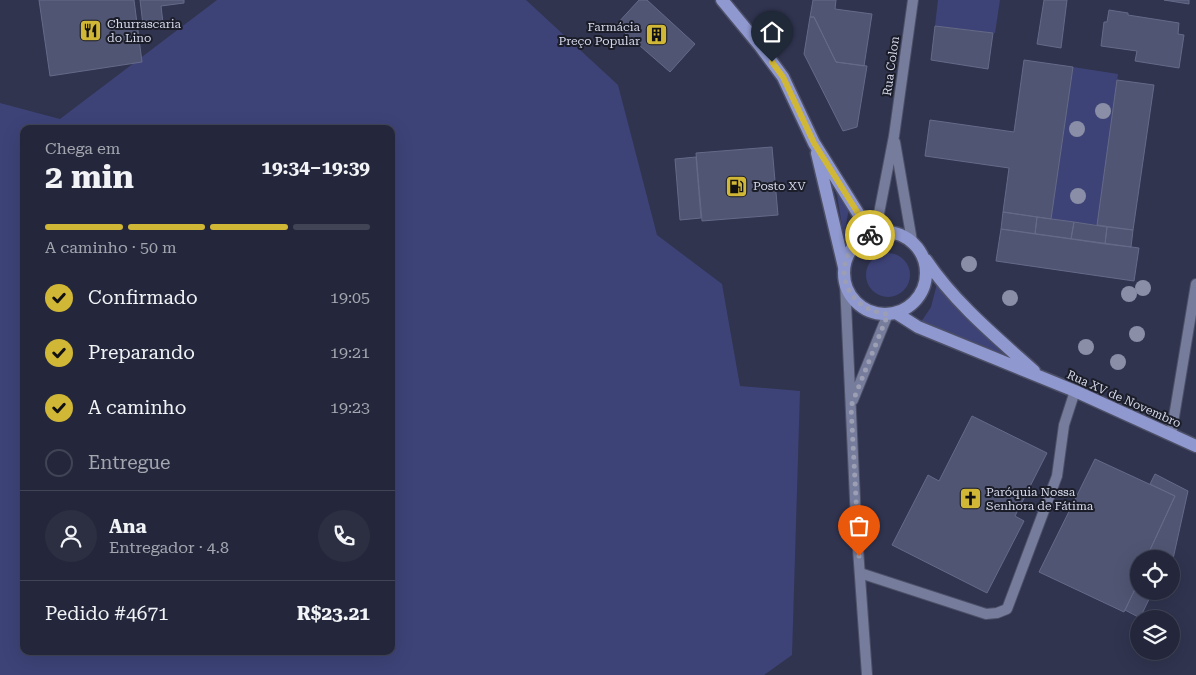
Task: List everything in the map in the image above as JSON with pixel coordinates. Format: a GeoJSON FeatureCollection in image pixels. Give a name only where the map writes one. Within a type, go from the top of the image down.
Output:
{"type":"FeatureCollection","features":[{"type":"Feature","properties":{"kind":"main road"},"geometry":{"type":"LineString","coordinates":[[722,0],[783,77],[814,143],[873,234]]}},
{"type":"Feature","properties":{"kind":"main road"},"geometry":{"type":"LineString","coordinates":[[814,143],[845,276],[850,293],[858,303],[868,310],[892,313],[904,309],[915,301],[923,290],[927,277],[926,264],[916,246],[901,235],[889,232],[873,234],[854,246],[847,257],[845,276]]}},
{"type":"Feature","properties":{"kind":"main road","name":"Rua XV de Novembro"},"geometry":{"type":"LineString","coordinates":[[916,246],[948,290],[986,328],[1041,377]]}},
{"type":"Feature","properties":{"kind":"main road","name":"Rua XV de Novembro"},"geometry":{"type":"LineString","coordinates":[[892,313],[918,327],[1041,377],[1196,446]]}},
{"type":"Feature","properties":{"kind":"street","name":"Rua Colon"},"geometry":{"type":"LineString","coordinates":[[873,234],[894,136],[913,0]]}},
{"type":"Feature","properties":{"kind":"street","name":"Rua Colon"},"geometry":{"type":"LineString","coordinates":[[894,136],[916,246]]}},
{"type":"Feature","properties":{"kind":"street"},"geometry":{"type":"LineString","coordinates":[[845,276],[867,675]]}},
{"type":"Feature","properties":{"kind":"street"},"geometry":{"type":"LineString","coordinates":[[1172,435],[1196,284]]}},
{"type":"Feature","properties":{"kind":"street"},"geometry":{"type":"LineString","coordinates":[[851,406],[892,313]]}},
{"type":"Feature","properties":{"kind":"street"},"geometry":{"type":"LineString","coordinates":[[860,573],[986,614],[997,613],[1007,609],[1057,476],[1064,425],[1075,392]]}},
{"type":"Feature","properties":{"kind":"shaded area"},"geometry":{"type":"Polygon","coordinates":[[[217,0],[526,0],[618,85],[657,235],[722,284],[740,386],[800,391],[792,655],[764,675],[0,675],[0,103],[60,119],[217,0]]]}},
{"type":"Feature","properties":{"kind":"shaded area"},"geometry":{"type":"Polygon","coordinates":[[[938,0],[1000,0],[995,33],[935,26],[938,0]]]}},
{"type":"Feature","properties":{"kind":"shaded area"},"geometry":{"type":"Polygon","coordinates":[[[1073,67],[1118,74],[1097,225],[1051,219],[1073,67]]]}},
{"type":"Feature","properties":{"kind":"shaded area"},"geometry":{"type":"Polygon","coordinates":[[[828,173],[849,207],[844,238],[837,195],[828,173]]]}},
{"type":"Feature","properties":{"kind":"shaded area"},"geometry":{"type":"Polygon","coordinates":[[[892,253],[904,259],[909,266],[909,284],[904,291],[897,296],[884,297],[876,294],[869,287],[866,271],[869,263],[876,256],[892,253]]]}},
{"type":"Feature","properties":{"kind":"shaded area"},"geometry":{"type":"Polygon","coordinates":[[[937,284],[990,340],[1010,358],[921,322],[931,307],[937,284]]]}},
{"type":"Feature","properties":{"kind":"building","name":"Churrascaria do Lino"},"geometry":{"type":"Polygon","coordinates":[[[39,0],[134,0],[142,62],[50,76],[39,0]]]}},
{"type":"Feature","properties":{"kind":"building"},"geometry":{"type":"Polygon","coordinates":[[[140,0],[184,0],[184,3],[161,6],[163,23],[143,25],[140,0]]]}},
{"type":"Feature","properties":{"kind":"building","name":"Farmácia Preço Popular"},"geometry":{"type":"Polygon","coordinates":[[[639,0],[647,0],[695,44],[670,72],[616,25],[639,0]]]}},
{"type":"Feature","properties":{"kind":"building"},"geometry":{"type":"Polygon","coordinates":[[[813,0],[836,0],[835,9],[872,14],[864,66],[836,62],[814,17],[810,17],[813,0]]]}},
{"type":"Feature","properties":{"kind":"building"},"geometry":{"type":"Polygon","coordinates":[[[1044,0],[1067,0],[1061,48],[1037,44],[1044,0]]]}},
{"type":"Feature","properties":{"kind":"building"},"geometry":{"type":"Polygon","coordinates":[[[1164,0],[1189,0],[1189,4],[1164,0]]]}},
{"type":"Feature","properties":{"kind":"building"},"geometry":{"type":"Polygon","coordinates":[[[1109,10],[1179,23],[1178,34],[1184,35],[1179,68],[1135,61],[1137,51],[1101,46],[1104,22],[1107,22],[1109,10]]]}},
{"type":"Feature","properties":{"kind":"building"},"geometry":{"type":"Polygon","coordinates":[[[810,17],[814,17],[836,62],[867,66],[857,127],[843,131],[804,54],[810,17]]]}},
{"type":"Feature","properties":{"kind":"building"},"geometry":{"type":"Polygon","coordinates":[[[935,26],[993,33],[988,69],[931,60],[935,26]]]}},
{"type":"Feature","properties":{"kind":"building"},"geometry":{"type":"Polygon","coordinates":[[[1024,60],[1073,67],[1051,219],[1003,212],[1009,168],[925,156],[930,120],[1014,132],[1024,60]]]}},
{"type":"Feature","properties":{"kind":"building"},"geometry":{"type":"Polygon","coordinates":[[[1117,80],[1154,85],[1133,230],[1097,225],[1117,80]]]}},
{"type":"Feature","properties":{"kind":"building","name":"Posto XV"},"geometry":{"type":"Polygon","coordinates":[[[772,147],[778,215],[702,221],[696,153],[772,147]]]}},
{"type":"Feature","properties":{"kind":"building"},"geometry":{"type":"Polygon","coordinates":[[[696,157],[701,218],[680,220],[675,159],[696,157]]]}},
{"type":"Feature","properties":{"kind":"building"},"geometry":{"type":"Polygon","coordinates":[[[1003,212],[1037,217],[1035,234],[1001,229],[1003,212]]]}},
{"type":"Feature","properties":{"kind":"building"},"geometry":{"type":"Polygon","coordinates":[[[1037,217],[1074,222],[1071,239],[1035,234],[1037,217]]]}},
{"type":"Feature","properties":{"kind":"building"},"geometry":{"type":"Polygon","coordinates":[[[1074,222],[1107,227],[1105,244],[1071,239],[1074,222]]]}},
{"type":"Feature","properties":{"kind":"building"},"geometry":{"type":"Polygon","coordinates":[[[1107,227],[1133,230],[1131,247],[1105,244],[1107,227]]]}},
{"type":"Feature","properties":{"kind":"building"},"geometry":{"type":"Polygon","coordinates":[[[1001,229],[1139,248],[1134,281],[996,261],[1001,229]]]}},
{"type":"Feature","properties":{"kind":"building","name":"Paróquia Nossa Senhora de Fátima"},"geometry":{"type":"Polygon","coordinates":[[[972,416],[1047,453],[1015,516],[1024,521],[987,593],[892,545],[928,475],[939,481],[972,416]]]}},
{"type":"Feature","properties":{"kind":"building"},"geometry":{"type":"Polygon","coordinates":[[[1095,459],[1175,496],[1150,550],[1130,550],[1130,600],[1124,612],[1039,572],[1095,459]]]}},
{"type":"Feature","properties":{"kind":"building"},"geometry":{"type":"Polygon","coordinates":[[[1155,474],[1188,491],[1175,550],[1150,550],[1175,496],[1150,484],[1155,474]]]}},
{"type":"Feature","properties":{"kind":"building"},"geometry":{"type":"Polygon","coordinates":[[[1130,600],[1149,600],[1144,610],[1130,610],[1130,613],[1125,610],[1130,600]]]}},
{"type":"Feature","properties":{"kind":"way so far"},"geometry":{"type":"LineString","coordinates":[[859,556],[851,406],[888,314],[868,310],[858,303],[850,293],[845,282],[844,270],[847,257],[854,246],[870,235]]}},
{"type":"Feature","properties":{"kind":"place","name":"Churrascaria do Lino"},"geometry":{"type":"Point","coordinates":[91,31]}},
{"type":"Feature","properties":{"kind":"place","name":"Farmácia Preço Popular"},"geometry":{"type":"Point","coordinates":[656,34]}},
{"type":"Feature","properties":{"kind":"place","name":"Posto XV"},"geometry":{"type":"Point","coordinates":[737,186]}},
{"type":"Feature","properties":{"kind":"place","name":"Paróquia Nossa Senhora de Fátima"},"geometry":{"type":"Point","coordinates":[970,499]}},
{"type":"Feature","properties":{"kind":"route"},"geometry":{"type":"LineString","coordinates":[[772,62],[783,77],[814,143],[870,235]]}}]}
